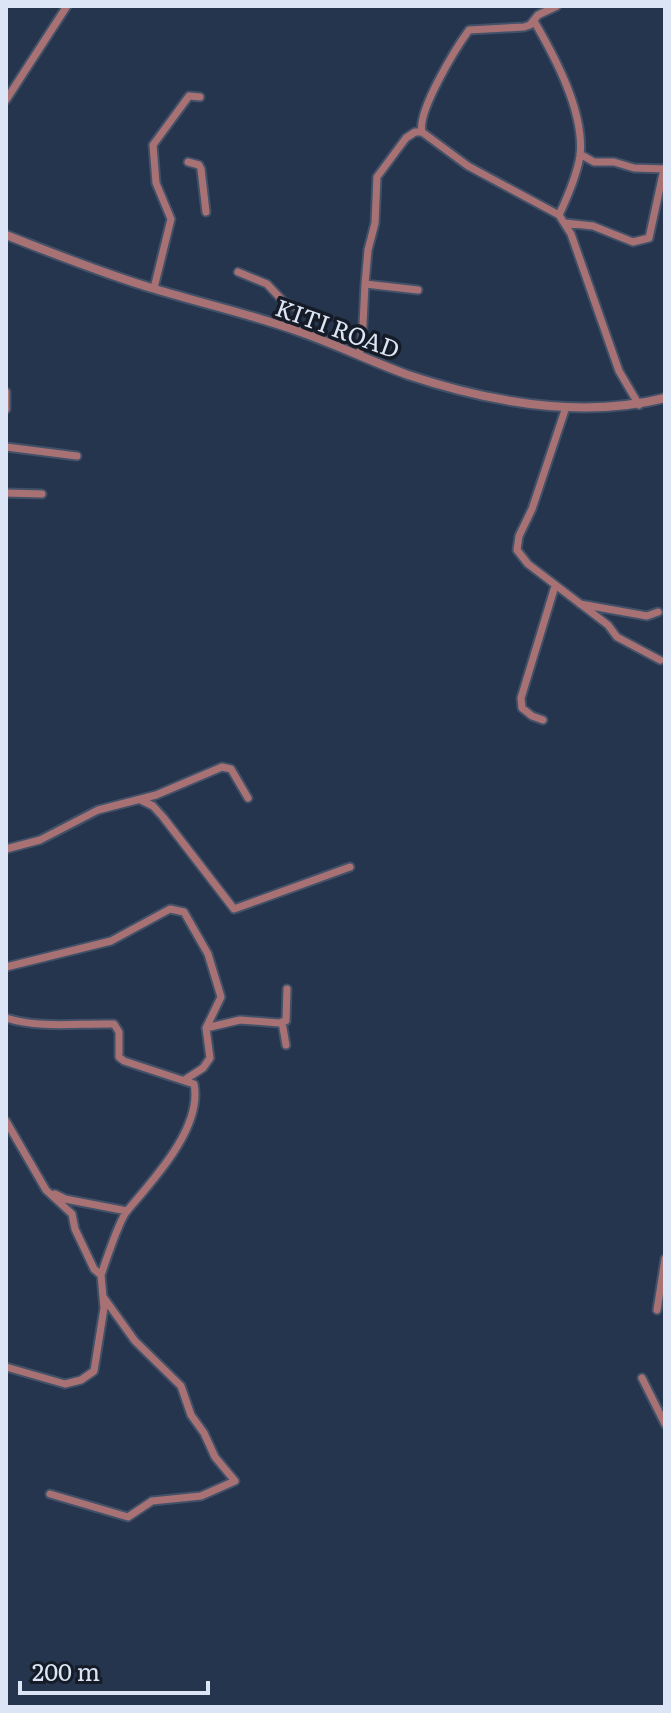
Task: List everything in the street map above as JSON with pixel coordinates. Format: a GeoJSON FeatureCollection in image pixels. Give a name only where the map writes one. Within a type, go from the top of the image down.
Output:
{"type":"FeatureCollection","features":[{"type":"Feature","properties":{"kind":"street"},"geometry":{"type":"LineString","coordinates":[[6,100],[67,6]]}},
{"type":"Feature","properties":{"kind":"street"},"geometry":{"type":"LineString","coordinates":[[422,132],[422,117],[469,30],[486,27],[514,30],[536,14],[557,6]]}},
{"type":"Feature","properties":{"kind":"street"},"geometry":{"type":"LineString","coordinates":[[536,14],[574,111],[580,154],[559,215]]}},
{"type":"Feature","properties":{"kind":"street"},"geometry":{"type":"LineString","coordinates":[[154,288],[171,219],[156,183],[153,145],[189,96],[200,97]]}},
{"type":"Feature","properties":{"kind":"street"},"geometry":{"type":"LineString","coordinates":[[359,354],[368,250],[375,223],[377,177],[406,138],[415,132],[422,132],[468,166],[559,215],[571,234],[619,371],[639,405]]}},
{"type":"Feature","properties":{"kind":"street"},"geometry":{"type":"LineString","coordinates":[[565,223],[593,226],[633,242],[649,238],[665,169],[594,162],[580,154]]}},
{"type":"Feature","properties":{"kind":"street"},"geometry":{"type":"LineString","coordinates":[[188,162],[199,165],[201,169],[206,212]]}},
{"type":"Feature","properties":{"kind":"street","name":"KITI ROAD"},"geometry":{"type":"LineString","coordinates":[[6,235],[100,271],[295,330],[408,374],[468,391],[517,402],[566,407],[639,405],[665,398]]}},
{"type":"Feature","properties":{"kind":"street"},"geometry":{"type":"LineString","coordinates":[[238,272],[267,284],[284,302],[296,307]]}},
{"type":"Feature","properties":{"kind":"street"},"geometry":{"type":"LineString","coordinates":[[365,284],[418,290]]}},
{"type":"Feature","properties":{"kind":"street"},"geometry":{"type":"LineString","coordinates":[[6,392],[6,409]]}},
{"type":"Feature","properties":{"kind":"street"},"geometry":{"type":"LineString","coordinates":[[566,407],[517,550],[528,564],[608,625],[617,637],[660,660]]}},
{"type":"Feature","properties":{"kind":"street"},"geometry":{"type":"LineString","coordinates":[[6,447],[77,456]]}},
{"type":"Feature","properties":{"kind":"street"},"geometry":{"type":"LineString","coordinates":[[6,493],[42,494]]}},
{"type":"Feature","properties":{"kind":"street"},"geometry":{"type":"LineString","coordinates":[[543,720],[522,708],[521,698],[555,586]]}},
{"type":"Feature","properties":{"kind":"street"},"geometry":{"type":"LineString","coordinates":[[578,604],[647,616],[658,612]]}},
{"type":"Feature","properties":{"kind":"street"},"geometry":{"type":"LineString","coordinates":[[6,849],[49,836],[98,810],[141,800],[222,767],[231,769],[248,798]]}},
{"type":"Feature","properties":{"kind":"street"},"geometry":{"type":"LineString","coordinates":[[141,800],[153,806],[163,817],[234,909],[350,867]]}},
{"type":"Feature","properties":{"kind":"street"},"geometry":{"type":"LineString","coordinates":[[6,967],[111,941],[170,909],[184,912],[208,954],[220,989],[218,1005],[206,1028],[210,1058],[203,1068],[186,1079]]}},
{"type":"Feature","properties":{"kind":"street"},"geometry":{"type":"LineString","coordinates":[[206,1028],[240,1020],[286,1021],[287,989]]}},
{"type":"Feature","properties":{"kind":"street"},"geometry":{"type":"LineString","coordinates":[[6,1018],[17,1022],[56,1025],[114,1024],[119,1032],[119,1057],[124,1061],[186,1079],[196,1088],[188,1125],[145,1192],[127,1211],[101,1275],[104,1298],[96,1366],[92,1373],[65,1384],[6,1367]]}},
{"type":"Feature","properties":{"kind":"street"},"geometry":{"type":"LineString","coordinates":[[282,1022],[286,1045]]}},
{"type":"Feature","properties":{"kind":"street"},"geometry":{"type":"LineString","coordinates":[[6,1121],[46,1190],[72,1214],[75,1229],[94,1269],[101,1275]]}},
{"type":"Feature","properties":{"kind":"street"},"geometry":{"type":"LineString","coordinates":[[46,1190],[65,1199],[127,1211]]}},
{"type":"Feature","properties":{"kind":"street"},"geometry":{"type":"LineString","coordinates":[[657,1310],[665,1259]]}},
{"type":"Feature","properties":{"kind":"street"},"geometry":{"type":"LineString","coordinates":[[50,1494],[128,1517],[152,1501],[201,1496],[235,1481],[215,1457],[191,1415],[181,1386],[135,1341],[104,1298]]}},
{"type":"Feature","properties":{"kind":"street"},"geometry":{"type":"LineString","coordinates":[[642,1378],[665,1424]]}}]}
